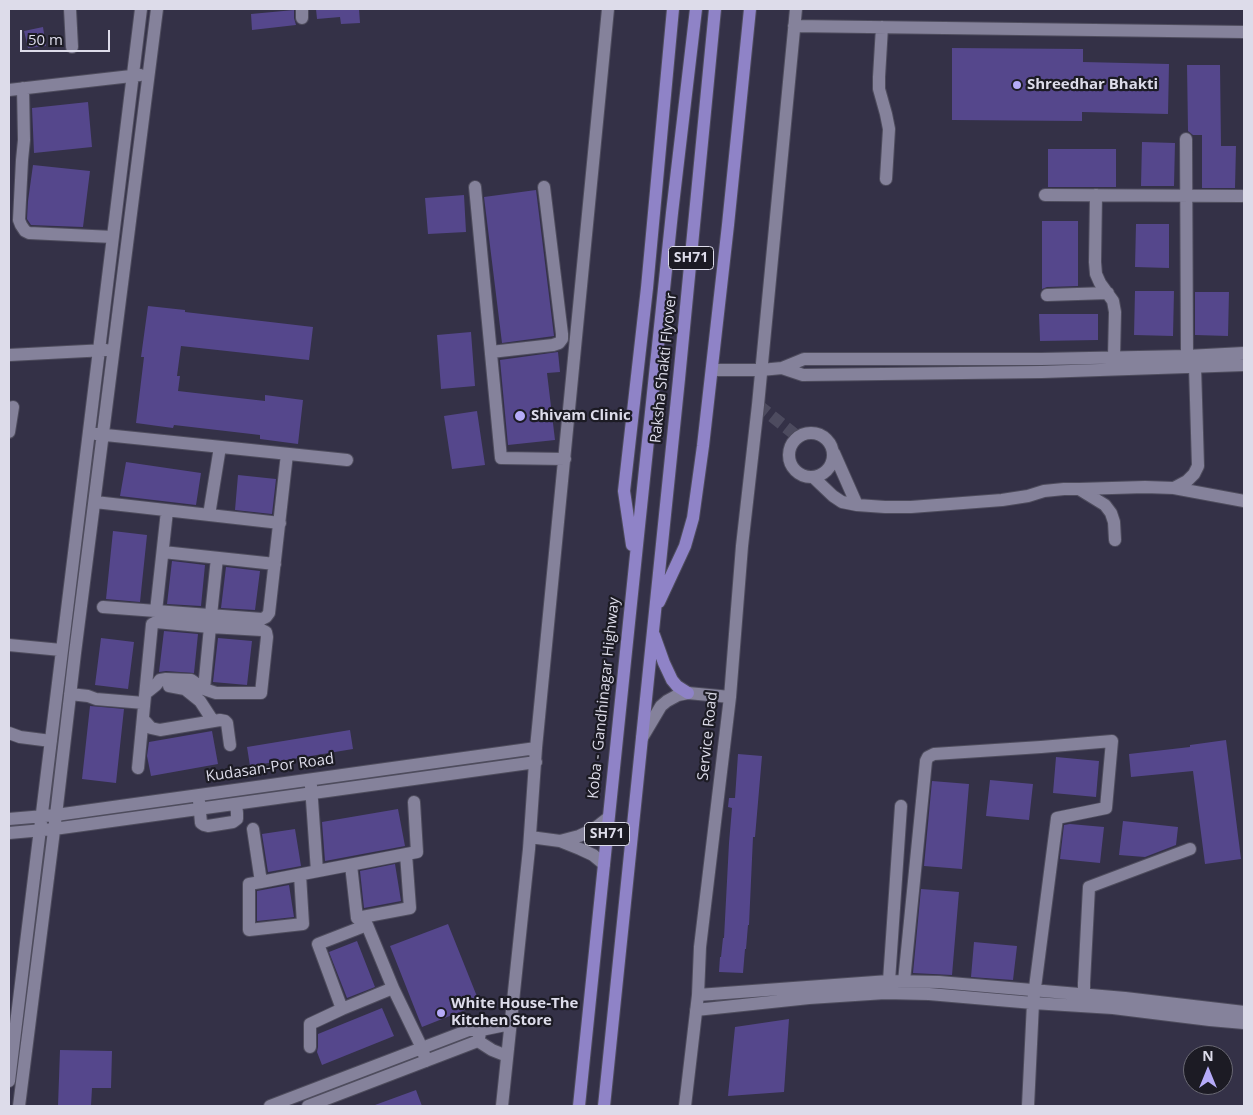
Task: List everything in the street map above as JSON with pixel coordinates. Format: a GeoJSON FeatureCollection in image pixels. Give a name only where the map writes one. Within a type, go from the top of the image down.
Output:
{"type":"FeatureCollection","features":[{"type":"Feature","properties":{"kind":"main road"},"geometry":{"type":"LineString","coordinates":[[635,563],[624,491],[647,288],[673,9]]}},
{"type":"Feature","properties":{"kind":"main road","name":"Raksha Shakti Flyover"},"geometry":{"type":"LineString","coordinates":[[635,563],[696,9]]}},
{"type":"Feature","properties":{"kind":"main road","name":"Raksha Shakti Flyover"},"geometry":{"type":"LineString","coordinates":[[655,611],[716,9]]}},
{"type":"Feature","properties":{"kind":"main road"},"geometry":{"type":"LineString","coordinates":[[655,611],[685,546],[694,518],[728,226],[750,9]]}},
{"type":"Feature","properties":{"kind":"main road","name":"Koba - Gandhinagar Highway"},"geometry":{"type":"LineString","coordinates":[[579,1106],[635,563]]}},
{"type":"Feature","properties":{"kind":"main road","name":"SH71"},"geometry":{"type":"LineString","coordinates":[[604,1106],[655,611]]}},
{"type":"Feature","properties":{"kind":"main road"},"geometry":{"type":"LineString","coordinates":[[653,630],[658,649],[669,674],[677,686],[688,693]]}},
{"type":"Feature","properties":{"kind":"street"},"geometry":{"type":"LineString","coordinates":[[70,9],[72,47]]}},
{"type":"Feature","properties":{"kind":"street"},"geometry":{"type":"LineString","coordinates":[[9,1081],[11,1051],[42,816],[141,9]]}},
{"type":"Feature","properties":{"kind":"street"},"geometry":{"type":"LineString","coordinates":[[19,1106],[157,9]]}},
{"type":"Feature","properties":{"kind":"street"},"geometry":{"type":"LineString","coordinates":[[502,1106],[530,837],[536,748],[608,9]]}},
{"type":"Feature","properties":{"kind":"street","name":"Service Road"},"geometry":{"type":"LineString","coordinates":[[684,1106],[698,995],[700,946],[730,697],[742,546],[796,9]]}},
{"type":"Feature","properties":{"kind":"street"},"geometry":{"type":"LineString","coordinates":[[794,26],[1244,32]]}},
{"type":"Feature","properties":{"kind":"street"},"geometry":{"type":"LineString","coordinates":[[882,27],[879,83],[889,129],[886,179]]}},
{"type":"Feature","properties":{"kind":"street"},"geometry":{"type":"LineString","coordinates":[[9,90],[149,74]]}},
{"type":"Feature","properties":{"kind":"street"},"geometry":{"type":"LineString","coordinates":[[23,88],[24,140],[19,220],[21,226],[30,233],[113,237]]}},
{"type":"Feature","properties":{"kind":"street"},"geometry":{"type":"LineString","coordinates":[[1186,139],[1187,356]]}},
{"type":"Feature","properties":{"kind":"street"},"geometry":{"type":"LineString","coordinates":[[491,352],[553,345],[559,343],[562,339],[544,187]]}},
{"type":"Feature","properties":{"kind":"street"},"geometry":{"type":"LineString","coordinates":[[475,188],[501,458],[565,459]]}},
{"type":"Feature","properties":{"kind":"street"},"geometry":{"type":"LineString","coordinates":[[1045,195],[1242,196]]}},
{"type":"Feature","properties":{"kind":"street"},"geometry":{"type":"LineString","coordinates":[[1096,195],[1096,274],[1113,301],[1115,312],[1114,357]]}},
{"type":"Feature","properties":{"kind":"street"},"geometry":{"type":"LineString","coordinates":[[1047,295],[1108,293]]}},
{"type":"Feature","properties":{"kind":"street"},"geometry":{"type":"LineString","coordinates":[[9,355],[114,350]]}},
{"type":"Feature","properties":{"kind":"street"},"geometry":{"type":"LineString","coordinates":[[712,370],[782,368],[804,359],[1041,359],[1244,353]]}},
{"type":"Feature","properties":{"kind":"street"},"geometry":{"type":"LineString","coordinates":[[782,368],[803,375],[1042,372],[1244,365]]}},
{"type":"Feature","properties":{"kind":"street"},"geometry":{"type":"LineString","coordinates":[[1174,488],[1187,481],[1194,474],[1198,466],[1195,367]]}},
{"type":"Feature","properties":{"kind":"street"},"geometry":{"type":"LineString","coordinates":[[9,408],[13,407],[9,432]]}},
{"type":"Feature","properties":{"kind":"street"},"geometry":{"type":"LineString","coordinates":[[88,433],[347,460]]}},
{"type":"Feature","properties":{"kind":"street"},"geometry":{"type":"LineString","coordinates":[[833,451],[832,463],[829,469],[825,473],[813,477],[801,474],[792,466],[789,453],[798,437],[804,434],[816,433],[822,436],[831,445],[857,505]]}},
{"type":"Feature","properties":{"kind":"street"},"geometry":{"type":"LineString","coordinates":[[209,515],[220,447]]}},
{"type":"Feature","properties":{"kind":"street"},"geometry":{"type":"LineString","coordinates":[[138,768],[143,719],[148,694],[152,624],[156,622],[262,619],[269,613],[287,454]]}},
{"type":"Feature","properties":{"kind":"street"},"geometry":{"type":"LineString","coordinates":[[813,477],[832,496],[842,502],[885,507],[1002,500],[1028,496],[1044,491],[1064,489],[1145,487],[1174,488],[1244,501]]}},
{"type":"Feature","properties":{"kind":"street"},"geometry":{"type":"LineString","coordinates":[[1080,489],[1105,505],[1112,513],[1115,540]]}},
{"type":"Feature","properties":{"kind":"street"},"geometry":{"type":"LineString","coordinates":[[95,502],[280,523]]}},
{"type":"Feature","properties":{"kind":"street"},"geometry":{"type":"LineString","coordinates":[[156,611],[167,511]]}},
{"type":"Feature","properties":{"kind":"street"},"geometry":{"type":"LineString","coordinates":[[162,552],[275,564]]}},
{"type":"Feature","properties":{"kind":"street"},"geometry":{"type":"LineString","coordinates":[[204,689],[217,558]]}},
{"type":"Feature","properties":{"kind":"street"},"geometry":{"type":"LineString","coordinates":[[103,607],[156,611],[266,632],[260,692],[216,693],[204,689],[191,680],[160,680],[148,694]]}},
{"type":"Feature","properties":{"kind":"street"},"geometry":{"type":"LineString","coordinates":[[9,645],[62,650]]}},
{"type":"Feature","properties":{"kind":"street"},"geometry":{"type":"LineString","coordinates":[[70,694],[96,699],[148,694],[171,686],[185,689],[200,701],[213,721]]}},
{"type":"Feature","properties":{"kind":"street"},"geometry":{"type":"LineString","coordinates":[[642,738],[661,706],[678,695],[688,693],[730,697]]}},
{"type":"Feature","properties":{"kind":"street"},"geometry":{"type":"LineString","coordinates":[[143,719],[152,728],[160,730],[225,720],[230,745]]}},
{"type":"Feature","properties":{"kind":"street"},"geometry":{"type":"LineString","coordinates":[[9,732],[20,737],[51,740]]}},
{"type":"Feature","properties":{"kind":"street"},"geometry":{"type":"LineString","coordinates":[[904,982],[926,761],[928,757],[934,754],[1112,740],[1106,808],[1057,818],[1034,997],[1028,1106]]}},
{"type":"Feature","properties":{"kind":"street","name":"Kudasan-Por Road"},"geometry":{"type":"LineString","coordinates":[[9,819],[56,815],[536,748]]}},
{"type":"Feature","properties":{"kind":"street","name":"Kudasan-Por Road"},"geometry":{"type":"LineString","coordinates":[[9,833],[54,829],[536,762]]}},
{"type":"Feature","properties":{"kind":"street"},"geometry":{"type":"LineString","coordinates":[[424,763],[425,777]]}},
{"type":"Feature","properties":{"kind":"street"},"geometry":{"type":"LineString","coordinates":[[310,779],[318,871]]}},
{"type":"Feature","properties":{"kind":"street"},"geometry":{"type":"LineString","coordinates":[[198,795],[201,823],[208,826],[233,822],[236,819],[236,804]]}},
{"type":"Feature","properties":{"kind":"street"},"geometry":{"type":"LineString","coordinates":[[300,875],[303,924],[249,930],[250,884],[418,852],[414,802]]}},
{"type":"Feature","properties":{"kind":"street"},"geometry":{"type":"LineString","coordinates":[[889,981],[901,806]]}},
{"type":"Feature","properties":{"kind":"street"},"geometry":{"type":"LineString","coordinates":[[560,841],[579,836],[608,818]]}},
{"type":"Feature","properties":{"kind":"street"},"geometry":{"type":"LineString","coordinates":[[253,828],[260,882]]}},
{"type":"Feature","properties":{"kind":"street"},"geometry":{"type":"LineString","coordinates":[[530,837],[560,841],[593,855],[604,864]]}},
{"type":"Feature","properties":{"kind":"street"},"geometry":{"type":"LineString","coordinates":[[1084,994],[1089,887],[1190,849]]}},
{"type":"Feature","properties":{"kind":"street"},"geometry":{"type":"LineString","coordinates":[[351,865],[357,918],[410,908],[406,854]]}},
{"type":"Feature","properties":{"kind":"street"},"geometry":{"type":"LineString","coordinates":[[342,1010],[318,944],[367,924],[426,1061]]}},
{"type":"Feature","properties":{"kind":"street"},"geometry":{"type":"LineString","coordinates":[[696,1010],[889,981],[939,982],[991,986],[1034,997],[1244,1023]]}},
{"type":"Feature","properties":{"kind":"street"},"geometry":{"type":"LineString","coordinates":[[310,1047],[310,1024],[394,988]]}},
{"type":"Feature","properties":{"kind":"street"},"geometry":{"type":"LineString","coordinates":[[698,995],[809,992],[1034,997],[1084,994],[1244,1012]]}},
{"type":"Feature","properties":{"kind":"street"},"geometry":{"type":"LineString","coordinates":[[308,1106],[323,1104],[510,1024]]}},
{"type":"Feature","properties":{"kind":"street"},"geometry":{"type":"LineString","coordinates":[[270,1106],[469,1030],[480,1036],[492,1050],[507,1056]]}},
{"type":"Feature","properties":{"kind":"building"},"geometry":{"type":"Polygon","coordinates":[[[316,9],[359,9],[360,23],[341,24],[340,17],[317,19],[316,9]]]}},
{"type":"Feature","properties":{"kind":"building"},"geometry":{"type":"Polygon","coordinates":[[[294,10],[296,25],[252,30],[251,14],[294,10]]]}},
{"type":"Feature","properties":{"kind":"building"},"geometry":{"type":"Polygon","coordinates":[[[43,27],[46,46],[28,48],[24,31],[43,27]]]}},
{"type":"Feature","properties":{"kind":"building","name":"Shreedhar Bhakti"},"geometry":{"type":"Polygon","coordinates":[[[952,48],[1083,49],[1083,62],[1169,64],[1168,114],[1082,112],[1082,121],[952,120],[952,48]]]}},
{"type":"Feature","properties":{"kind":"building"},"geometry":{"type":"Polygon","coordinates":[[[1187,65],[1220,65],[1221,146],[1236,146],[1235,188],[1202,188],[1202,135],[1193,135],[1188,131],[1187,65]]]}},
{"type":"Feature","properties":{"kind":"building"},"geometry":{"type":"Polygon","coordinates":[[[88,102],[92,147],[34,153],[32,108],[88,102]]]}},
{"type":"Feature","properties":{"kind":"building"},"geometry":{"type":"Polygon","coordinates":[[[1142,142],[1175,143],[1174,186],[1141,186],[1142,142]]]}},
{"type":"Feature","properties":{"kind":"building"},"geometry":{"type":"Polygon","coordinates":[[[1048,149],[1116,149],[1116,187],[1048,187],[1048,149]]]}},
{"type":"Feature","properties":{"kind":"building"},"geometry":{"type":"Polygon","coordinates":[[[33,165],[90,171],[83,227],[31,225],[27,219],[33,165]]]}},
{"type":"Feature","properties":{"kind":"building"},"geometry":{"type":"Polygon","coordinates":[[[536,190],[554,336],[502,343],[484,197],[536,190]]]}},
{"type":"Feature","properties":{"kind":"building"},"geometry":{"type":"Polygon","coordinates":[[[464,195],[466,232],[428,234],[425,198],[464,195]]]}},
{"type":"Feature","properties":{"kind":"building"},"geometry":{"type":"Polygon","coordinates":[[[1042,221],[1078,221],[1078,286],[1047,287],[1042,289],[1042,221]]]}},
{"type":"Feature","properties":{"kind":"building"},"geometry":{"type":"Polygon","coordinates":[[[1136,224],[1169,224],[1169,268],[1135,267],[1136,224]]]}},
{"type":"Feature","properties":{"kind":"building"},"geometry":{"type":"Polygon","coordinates":[[[1135,291],[1174,291],[1173,336],[1134,335],[1135,291]]]}},
{"type":"Feature","properties":{"kind":"building"},"geometry":{"type":"Polygon","coordinates":[[[1195,292],[1229,292],[1228,336],[1195,335],[1195,292]]]}},
{"type":"Feature","properties":{"kind":"building"},"geometry":{"type":"Polygon","coordinates":[[[148,306],[313,327],[309,360],[181,346],[177,376],[180,376],[178,391],[265,401],[265,395],[303,400],[298,444],[260,439],[260,435],[174,425],[173,428],[136,423],[144,357],[141,357],[148,306]]]}},
{"type":"Feature","properties":{"kind":"building"},"geometry":{"type":"Polygon","coordinates":[[[1039,314],[1098,314],[1098,340],[1040,341],[1039,314]]]}},
{"type":"Feature","properties":{"kind":"building"},"geometry":{"type":"Polygon","coordinates":[[[471,332],[475,386],[441,389],[437,335],[471,332]]]}},
{"type":"Feature","properties":{"kind":"building"},"geometry":{"type":"Polygon","coordinates":[[[558,352],[560,372],[547,373],[555,440],[508,445],[500,360],[558,352]]]}},
{"type":"Feature","properties":{"kind":"building"},"geometry":{"type":"Polygon","coordinates":[[[477,411],[485,465],[452,469],[444,416],[477,411]]]}},
{"type":"Feature","properties":{"kind":"building"},"geometry":{"type":"Polygon","coordinates":[[[126,462],[201,473],[196,505],[120,496],[126,462]]]}},
{"type":"Feature","properties":{"kind":"building"},"geometry":{"type":"Polygon","coordinates":[[[238,475],[276,479],[272,514],[235,510],[238,475]]]}},
{"type":"Feature","properties":{"kind":"building"},"geometry":{"type":"Polygon","coordinates":[[[113,531],[147,535],[140,602],[106,599],[113,531]]]}},
{"type":"Feature","properties":{"kind":"building"},"geometry":{"type":"Polygon","coordinates":[[[172,561],[205,565],[201,606],[167,604],[172,561]]]}},
{"type":"Feature","properties":{"kind":"building"},"geometry":{"type":"Polygon","coordinates":[[[226,567],[260,571],[255,610],[221,608],[226,567]]]}},
{"type":"Feature","properties":{"kind":"building"},"geometry":{"type":"Polygon","coordinates":[[[164,631],[198,634],[194,673],[159,672],[164,631]]]}},
{"type":"Feature","properties":{"kind":"building"},"geometry":{"type":"Polygon","coordinates":[[[101,638],[134,642],[128,689],[95,685],[101,638]]]}},
{"type":"Feature","properties":{"kind":"building"},"geometry":{"type":"Polygon","coordinates":[[[218,638],[252,641],[247,685],[213,682],[218,638]]]}},
{"type":"Feature","properties":{"kind":"building"},"geometry":{"type":"Polygon","coordinates":[[[90,706],[124,709],[116,783],[82,779],[90,706]]]}},
{"type":"Feature","properties":{"kind":"building"},"geometry":{"type":"Polygon","coordinates":[[[350,730],[353,749],[250,766],[247,747],[350,730]]]}},
{"type":"Feature","properties":{"kind":"building"},"geometry":{"type":"Polygon","coordinates":[[[212,731],[218,764],[151,776],[147,756],[149,742],[212,731]]]}},
{"type":"Feature","properties":{"kind":"building"},"geometry":{"type":"Polygon","coordinates":[[[1226,740],[1241,859],[1205,864],[1193,771],[1131,777],[1129,754],[1190,747],[1190,745],[1226,740]]]}},
{"type":"Feature","properties":{"kind":"building"},"geometry":{"type":"Polygon","coordinates":[[[738,754],[762,756],[755,837],[753,837],[749,925],[743,973],[719,972],[724,938],[732,808],[728,807],[729,798],[735,798],[738,754]]]}},
{"type":"Feature","properties":{"kind":"building"},"geometry":{"type":"Polygon","coordinates":[[[1056,757],[1099,761],[1096,797],[1053,793],[1056,757]]]}},
{"type":"Feature","properties":{"kind":"building"},"geometry":{"type":"Polygon","coordinates":[[[990,780],[1033,784],[1029,820],[986,816],[990,780]]]}},
{"type":"Feature","properties":{"kind":"building"},"geometry":{"type":"Polygon","coordinates":[[[932,781],[969,784],[962,869],[924,866],[932,781]]]}},
{"type":"Feature","properties":{"kind":"building"},"geometry":{"type":"Polygon","coordinates":[[[398,809],[405,846],[325,861],[322,822],[398,809]]]}},
{"type":"Feature","properties":{"kind":"building"},"geometry":{"type":"Polygon","coordinates":[[[1123,821],[1178,827],[1176,845],[1145,857],[1119,855],[1123,821]]]}},
{"type":"Feature","properties":{"kind":"building"},"geometry":{"type":"Polygon","coordinates":[[[1064,825],[1104,827],[1100,863],[1060,859],[1064,825]]]}},
{"type":"Feature","properties":{"kind":"building"},"geometry":{"type":"Polygon","coordinates":[[[295,829],[301,866],[268,872],[262,834],[295,829]]]}},
{"type":"Feature","properties":{"kind":"building"},"geometry":{"type":"Polygon","coordinates":[[[395,864],[401,901],[364,908],[360,871],[395,864]]]}},
{"type":"Feature","properties":{"kind":"building"},"geometry":{"type":"Polygon","coordinates":[[[289,885],[294,917],[257,921],[257,891],[289,885]]]}},
{"type":"Feature","properties":{"kind":"building"},"geometry":{"type":"Polygon","coordinates":[[[921,889],[959,892],[952,975],[913,973],[921,889]]]}},
{"type":"Feature","properties":{"kind":"building"},"geometry":{"type":"Polygon","coordinates":[[[448,924],[480,1004],[422,1027],[390,946],[448,924]]]}},
{"type":"Feature","properties":{"kind":"building"},"geometry":{"type":"Polygon","coordinates":[[[357,941],[375,987],[347,998],[329,952],[357,941]]]}},
{"type":"Feature","properties":{"kind":"building"},"geometry":{"type":"Polygon","coordinates":[[[974,942],[1017,946],[1013,980],[971,977],[974,942]]]}},
{"type":"Feature","properties":{"kind":"building"},"geometry":{"type":"Polygon","coordinates":[[[382,1008],[394,1036],[322,1065],[317,1052],[318,1034],[382,1008]]]}},
{"type":"Feature","properties":{"kind":"building"},"geometry":{"type":"Polygon","coordinates":[[[789,1019],[784,1092],[728,1096],[735,1027],[789,1019]]]}},
{"type":"Feature","properties":{"kind":"building"},"geometry":{"type":"Polygon","coordinates":[[[60,1050],[112,1051],[111,1088],[92,1088],[91,1106],[58,1106],[60,1050]]]}},
{"type":"Feature","properties":{"kind":"building"},"geometry":{"type":"Polygon","coordinates":[[[416,1090],[422,1106],[375,1106],[375,1105],[416,1090]]]}},
{"type":"Feature","properties":{"kind":"tunnel"},"geometry":{"type":"LineString","coordinates":[[758,405],[798,437]]}},
{"type":"Feature","properties":{"kind":"place","name":"Shreedhar Bhakti"},"geometry":{"type":"Point","coordinates":[1017,85]}},
{"type":"Feature","properties":{"kind":"place","name":"Shivam Clinic"},"geometry":{"type":"Point","coordinates":[520,416]}},
{"type":"Feature","properties":{"kind":"place","name":"White House-The Kitchen Store"},"geometry":{"type":"Point","coordinates":[441,1013]}}]}
